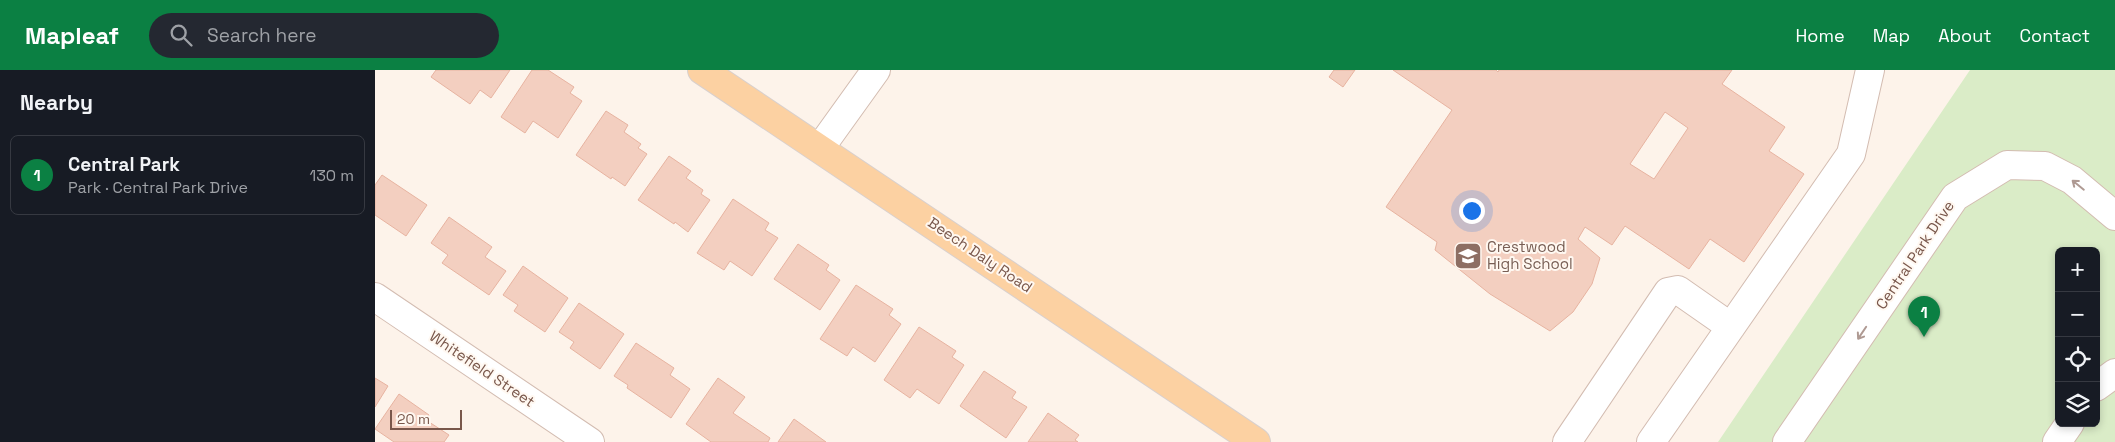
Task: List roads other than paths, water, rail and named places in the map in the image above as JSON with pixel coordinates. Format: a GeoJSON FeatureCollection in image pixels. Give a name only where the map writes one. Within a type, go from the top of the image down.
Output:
{"type":"FeatureCollection","features":[{"type":"Feature","properties":{"kind":"main road","name":"Beech Daly Road"},"geometry":{"type":"LineString","coordinates":[[702,70],[1256,442]]}},
{"type":"Feature","properties":{"kind":"street"},"geometry":{"type":"LineString","coordinates":[[820,148],[876,70]]}},
{"type":"Feature","properties":{"kind":"street"},"geometry":{"type":"LineString","coordinates":[[1651,442],[1851,154],[1870,70]]}},
{"type":"Feature","properties":{"kind":"street","name":"Central Park Drive"},"geometry":{"type":"LineString","coordinates":[[1787,442],[1955,197],[2007,165],[2045,166],[2072,180],[2115,216]]}},
{"type":"Feature","properties":{"kind":"street"},"geometry":{"type":"LineString","coordinates":[[1567,442],[1669,292],[1678,290],[1731,327]]}},
{"type":"Feature","properties":{"kind":"street","name":"Whitefield Street"},"geometry":{"type":"LineString","coordinates":[[375,297],[590,442]]}},
{"type":"Feature","properties":{"kind":"street"},"geometry":{"type":"LineString","coordinates":[[2100,384],[2115,373]]}},
{"type":"Feature","properties":{"kind":"street"},"geometry":{"type":"LineString","coordinates":[[2057,442],[2067,427]]}},
{"type":"Feature","properties":{"kind":"place","name":"Crestwood High School"},"geometry":{"type":"Point","coordinates":[1468,256]}},
{"type":"Feature","properties":{"kind":"place","name":"Central Park"},"geometry":{"type":"Point","coordinates":[1924,337]}}]}
